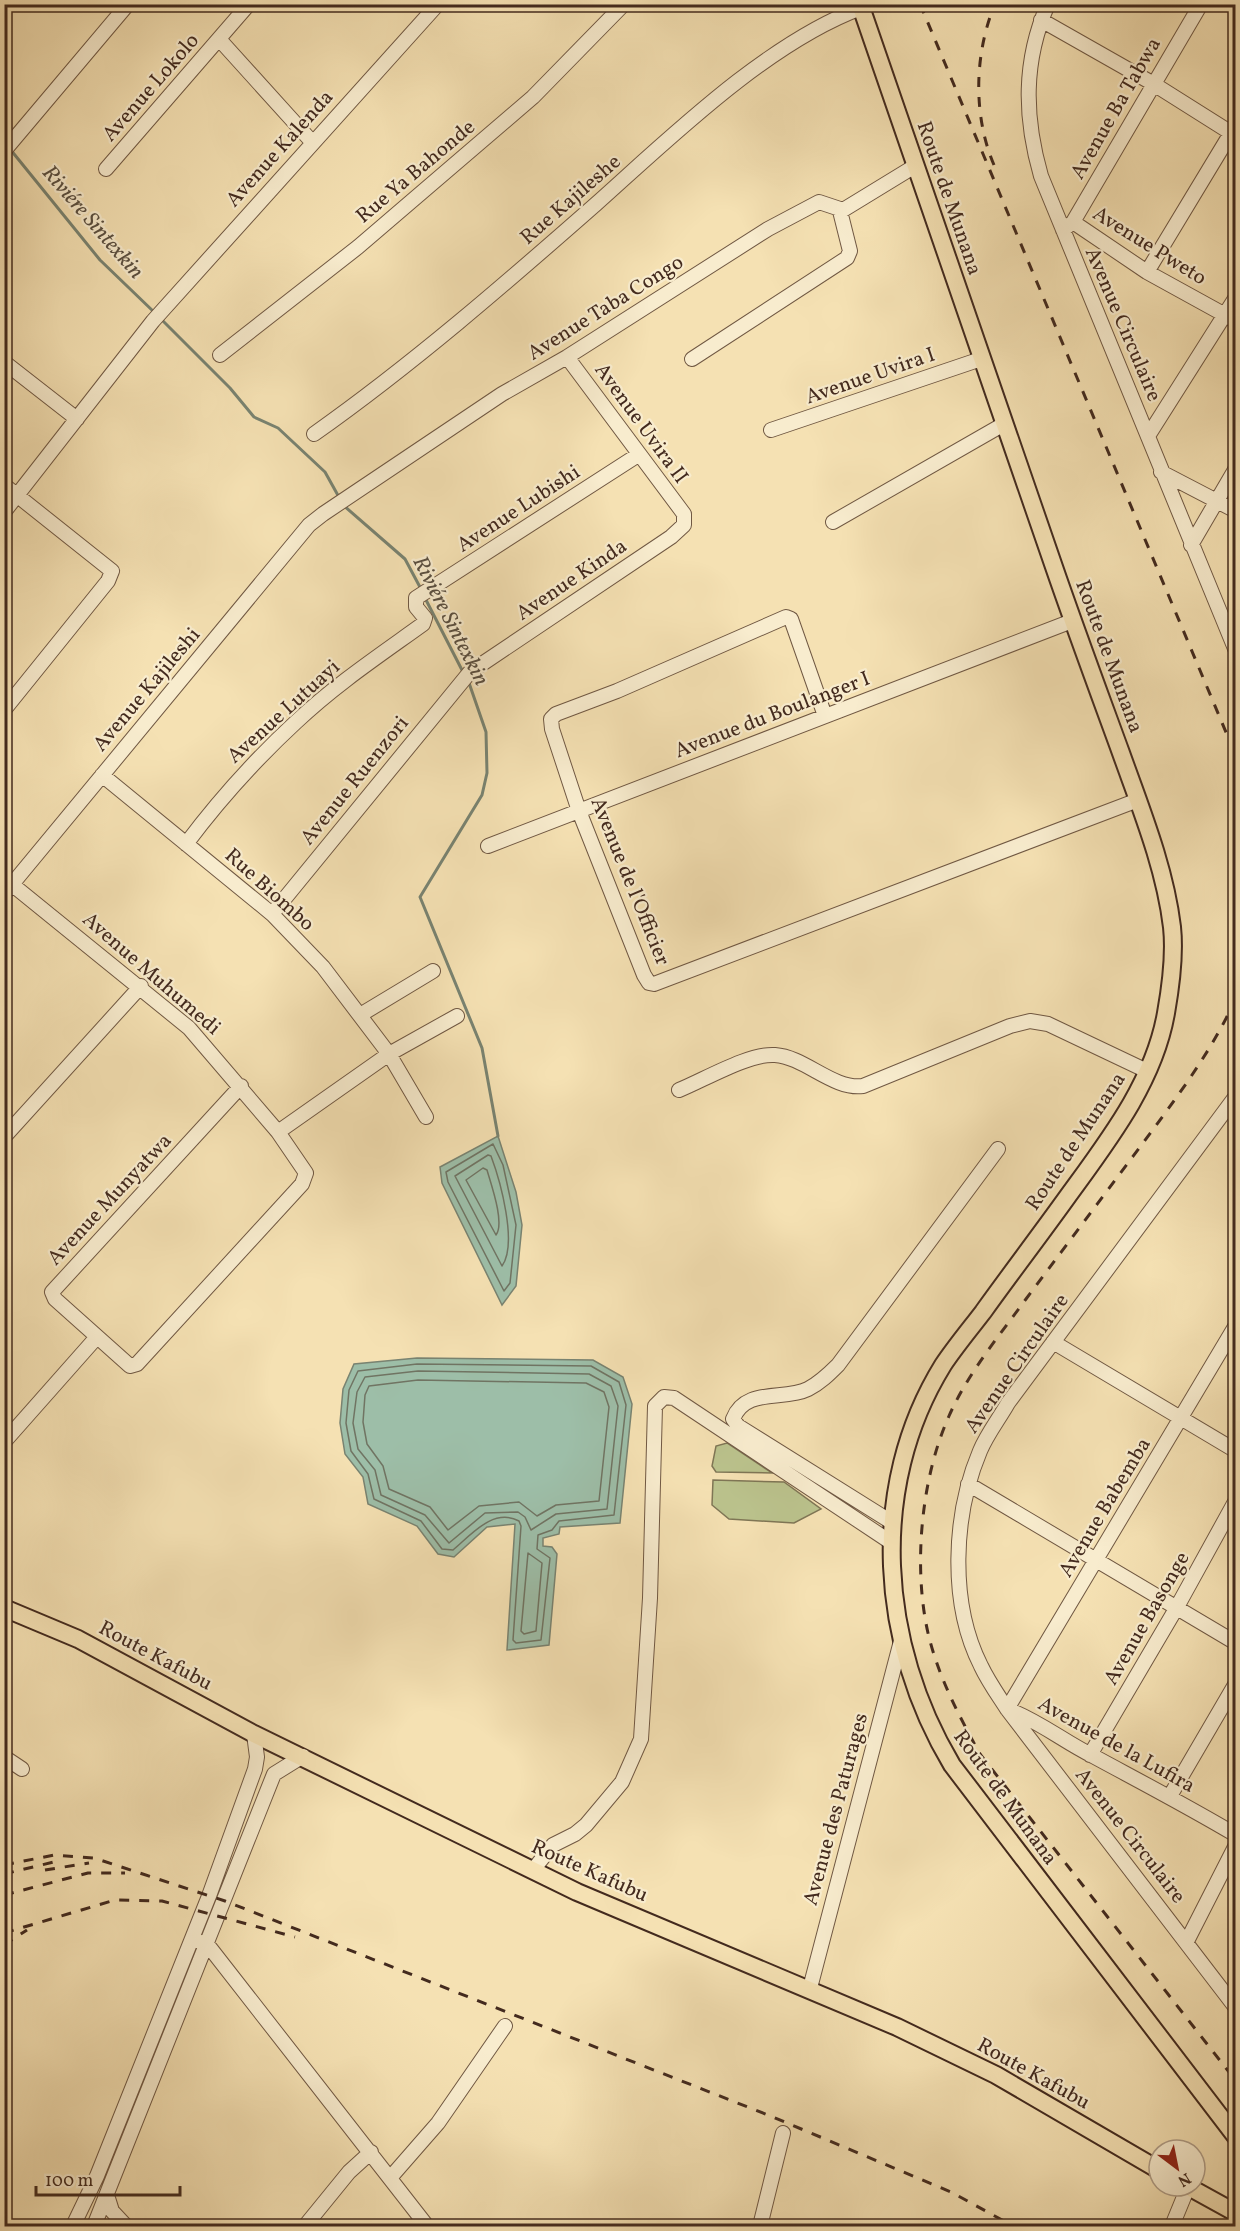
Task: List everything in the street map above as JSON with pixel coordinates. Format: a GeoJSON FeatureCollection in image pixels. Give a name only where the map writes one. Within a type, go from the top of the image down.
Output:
{"type":"FeatureCollection","features":[{"type":"Feature","properties":{"kind":"main road","name":"Route de Munana"},"geometry":{"type":"LineString","coordinates":[[861,6],[1072,621],[1138,800],[1161,874],[1172,925],[1173,949],[1165,1021],[1147,1071],[1132,1101],[1096,1158],[943,1366],[918,1416],[904,1463],[893,1523],[895,1608],[901,1641],[922,1710],[952,1765],[1236,2137]]}},
{"type":"Feature","properties":{"kind":"main road","name":"Route Kafubu"},"geometry":{"type":"LineString","coordinates":[[4,1608],[78,1639],[254,1734],[577,1892],[810,1988],[996,2075],[1147,2163]]}},
{"type":"Feature","properties":{"kind":"main road"},"geometry":{"type":"LineString","coordinates":[[1207,2197],[1236,2213]]}},
{"type":"Feature","properties":{"kind":"street"},"geometry":{"type":"LineString","coordinates":[[4,151],[128,4]]}},
{"type":"Feature","properties":{"kind":"street","name":"Avenue Lokolo"},"geometry":{"type":"LineString","coordinates":[[106,169],[249,4]]}},
{"type":"Feature","properties":{"kind":"street","name":"Avenue Kalenda"},"geometry":{"type":"LineString","coordinates":[[4,512],[153,321],[438,4]]}},
{"type":"Feature","properties":{"kind":"street","name":"Rue Ya Bahonde"},"geometry":{"type":"LineString","coordinates":[[220,355],[358,247],[533,97],[624,4]]}},
{"type":"Feature","properties":{"kind":"street","name":"Avenue Circulaire"},"geometry":{"type":"LineString","coordinates":[[1048,4],[1041,20],[1030,67],[1028,102],[1030,140],[1041,176],[1068,226],[1161,472],[1234,643]]}},
{"type":"Feature","properties":{"kind":"street","name":"Avenue Ba Tabwa"},"geometry":{"type":"LineString","coordinates":[[1068,226],[1201,4]]}},
{"type":"Feature","properties":{"kind":"street","name":"Rue Kajileshe"},"geometry":{"type":"LineString","coordinates":[[314,434],[440,337],[698,114],[831,19],[861,6]]}},
{"type":"Feature","properties":{"kind":"street"},"geometry":{"type":"LineString","coordinates":[[1041,20],[1152,83],[1233,134],[1147,272]]}},
{"type":"Feature","properties":{"kind":"street"},"geometry":{"type":"LineString","coordinates":[[219,39],[313,142]]}},
{"type":"Feature","properties":{"kind":"street"},"geometry":{"type":"LineString","coordinates":[[692,359],[847,258],[850,251],[840,211],[915,166]]}},
{"type":"Feature","properties":{"kind":"street","name":"Avenue Taba Congo"},"geometry":{"type":"LineString","coordinates":[[323,514],[432,439],[793,215],[822,202],[840,211]]}},
{"type":"Feature","properties":{"kind":"street","name":"Avenue Pweto"},"geometry":{"type":"LineString","coordinates":[[1068,226],[1230,318]]}},
{"type":"Feature","properties":{"kind":"street"},"geometry":{"type":"LineString","coordinates":[[1148,436],[1230,318],[1236,297]]}},
{"type":"Feature","properties":{"kind":"street","name":"Avenue Uvira II"},"geometry":{"type":"LineString","coordinates":[[567,357],[684,514]]}},
{"type":"Feature","properties":{"kind":"street","name":"Avenue Uvira I"},"geometry":{"type":"LineString","coordinates":[[771,430],[981,359]]}},
{"type":"Feature","properties":{"kind":"street"},"geometry":{"type":"LineString","coordinates":[[4,362],[77,419]]}},
{"type":"Feature","properties":{"kind":"street"},"geometry":{"type":"LineString","coordinates":[[833,522],[1004,424]]}},
{"type":"Feature","properties":{"kind":"street","name":"Avenue Lubishi"},"geometry":{"type":"LineString","coordinates":[[423,624],[425,618],[416,607],[416,598],[638,455]]}},
{"type":"Feature","properties":{"kind":"street"},"geometry":{"type":"LineString","coordinates":[[1191,545],[1236,468]]}},
{"type":"Feature","properties":{"kind":"street"},"geometry":{"type":"LineString","coordinates":[[1161,472],[1236,511]]}},
{"type":"Feature","properties":{"kind":"street"},"geometry":{"type":"LineString","coordinates":[[4,485],[111,568],[112,573],[108,581],[4,710]]}},
{"type":"Feature","properties":{"kind":"street","name":"Avenue Kajileshi"},"geometry":{"type":"LineString","coordinates":[[7,885],[102,775],[309,525],[323,514]]}},
{"type":"Feature","properties":{"kind":"street","name":"Avenue Kinda"},"geometry":{"type":"LineString","coordinates":[[470,672],[671,537],[684,525],[684,514]]}},
{"type":"Feature","properties":{"kind":"street","name":"Avenue de l'Officier"},"geometry":{"type":"LineString","coordinates":[[825,716],[791,620],[780,618],[634,684],[556,714],[550,723],[579,811],[647,981],[654,984],[1138,800]]}},
{"type":"Feature","properties":{"kind":"street","name":"Avenue du Boulanger I"},"geometry":{"type":"LineString","coordinates":[[488,846],[1072,621]]}},
{"type":"Feature","properties":{"kind":"street","name":"Avenue Lutuayi"},"geometry":{"type":"LineString","coordinates":[[186,844],[216,804],[297,721],[346,680],[423,624]]}},
{"type":"Feature","properties":{"kind":"street","name":"Avenue Ruenzori"},"geometry":{"type":"LineString","coordinates":[[272,914],[470,672]]}},
{"type":"Feature","properties":{"kind":"street","name":"Rue Biombo"},"geometry":{"type":"LineString","coordinates":[[102,775],[272,914],[323,967],[389,1054],[426,1117]]}},
{"type":"Feature","properties":{"kind":"street","name":"Avenue Muhumedi"},"geometry":{"type":"LineString","coordinates":[[7,885],[141,986],[189,1028],[278,1132],[304,1169],[306,1177],[134,1366],[128,1365],[96,1338]]}},
{"type":"Feature","properties":{"kind":"street"},"geometry":{"type":"LineString","coordinates":[[360,1015],[433,971]]}},
{"type":"Feature","properties":{"kind":"street"},"geometry":{"type":"LineString","coordinates":[[4,1137],[141,986]]}},
{"type":"Feature","properties":{"kind":"street"},"geometry":{"type":"LineString","coordinates":[[278,1132],[389,1054],[458,1016]]}},
{"type":"Feature","properties":{"kind":"street"},"geometry":{"type":"LineString","coordinates":[[679,1090],[751,1059],[770,1055],[790,1058],[851,1086],[863,1086],[1010,1026],[1030,1021],[1048,1024],[1147,1071]]}},
{"type":"Feature","properties":{"kind":"street","name":"Avenue Munyatwa"},"geometry":{"type":"LineString","coordinates":[[96,1338],[55,1299],[51,1292],[241,1086]]}},
{"type":"Feature","properties":{"kind":"street","name":"Avenue Circulaire"},"geometry":{"type":"LineString","coordinates":[[1236,1096],[1008,1403],[986,1440],[968,1484],[958,1551],[960,1598],[980,1666],[1007,1709],[1187,1941],[1236,2008]]}},
{"type":"Feature","properties":{"kind":"street"},"geometry":{"type":"LineString","coordinates":[[893,1523],[738,1426],[733,1419],[737,1409],[756,1398],[806,1390],[838,1365],[998,1149]]}},
{"type":"Feature","properties":{"kind":"street","name":"Avenue Babemba"},"geometry":{"type":"LineString","coordinates":[[1007,1709],[1236,1325]]}},
{"type":"Feature","properties":{"kind":"street"},"geometry":{"type":"LineString","coordinates":[[4,1442],[96,1338]]}},
{"type":"Feature","properties":{"kind":"street"},"geometry":{"type":"LineString","coordinates":[[1053,1342],[1236,1451]]}},
{"type":"Feature","properties":{"kind":"street"},"geometry":{"type":"LineString","coordinates":[[533,1870],[553,1845],[576,1834],[586,1825],[622,1782],[641,1739],[650,1598],[655,1406],[664,1397],[674,1398],[892,1543]]}},
{"type":"Feature","properties":{"kind":"street"},"geometry":{"type":"LineString","coordinates":[[968,1484],[1098,1559],[1236,1643]]}},
{"type":"Feature","properties":{"kind":"street","name":"Avenue Basonge"},"geometry":{"type":"LineString","coordinates":[[1090,1755],[1177,1607],[1236,1500]]}},
{"type":"Feature","properties":{"kind":"street","name":"Avenue des Paturages"},"geometry":{"type":"LineString","coordinates":[[810,1988],[901,1641]]}},
{"type":"Feature","properties":{"kind":"street"},"geometry":{"type":"LineString","coordinates":[[1170,1796],[1236,1683]]}},
{"type":"Feature","properties":{"kind":"street","name":"Avenue de la Lufira"},"geometry":{"type":"LineString","coordinates":[[1007,1709],[1034,1720],[1090,1755],[1170,1796],[1236,1835]]}},
{"type":"Feature","properties":{"kind":"street"},"geometry":{"type":"LineString","coordinates":[[73,2226],[97,2175],[192,1937],[255,1769],[257,1757],[254,1734]]}},
{"type":"Feature","properties":{"kind":"street"},"geometry":{"type":"LineString","coordinates":[[94,2226],[274,1774],[303,1756]]}},
{"type":"Feature","properties":{"kind":"street"},"geometry":{"type":"LineString","coordinates":[[4,1758],[22,1769]]}},
{"type":"Feature","properties":{"kind":"street"},"geometry":{"type":"LineString","coordinates":[[1187,1941],[1236,1845]]}},
{"type":"Feature","properties":{"kind":"street"},"geometry":{"type":"LineString","coordinates":[[192,1937],[207,1944],[427,2226]]}},
{"type":"Feature","properties":{"kind":"street"},"geometry":{"type":"LineString","coordinates":[[390,2178],[438,2123],[505,2026]]}},
{"type":"Feature","properties":{"kind":"street"},"geometry":{"type":"LineString","coordinates":[[760,2226],[783,2133]]}},
{"type":"Feature","properties":{"kind":"street"},"geometry":{"type":"LineString","coordinates":[[305,2226],[349,2172],[371,2152]]}},
{"type":"Feature","properties":{"kind":"street"},"geometry":{"type":"LineString","coordinates":[[107,2194],[112,2211],[126,2226]]}},
{"type":"Feature","properties":{"kind":"street"},"geometry":{"type":"LineString","coordinates":[[1172,2226],[1182,2198]]}},
{"type":"Feature","properties":{"kind":"green space"},"geometry":{"type":"Polygon","coordinates":[[[727,1443],[772,1473],[716,1472],[712,1466],[716,1446],[727,1443]]]}},
{"type":"Feature","properties":{"kind":"green space"},"geometry":{"type":"Polygon","coordinates":[[[713,1480],[784,1482],[821,1509],[794,1523],[729,1519],[712,1505],[713,1480]]]}},
{"type":"Feature","properties":{"kind":"water"},"geometry":{"type":"Polygon","coordinates":[[[498,1136],[516,1192],[522,1225],[516,1286],[502,1305],[442,1183],[440,1167],[498,1136]]]}},
{"type":"Feature","properties":{"kind":"water"},"geometry":{"type":"Polygon","coordinates":[[[417,1358],[593,1360],[623,1377],[632,1404],[620,1523],[560,1527],[559,1534],[543,1538],[543,1546],[552,1547],[557,1554],[549,1645],[507,1650],[515,1524],[487,1527],[454,1557],[438,1554],[417,1526],[368,1504],[363,1477],[345,1454],[340,1423],[343,1389],[354,1364],[417,1358]]]}},
{"type":"Feature","properties":{"kind":"waterway","name":"Riviére Sintexkin"},"geometry":{"type":"LineString","coordinates":[[10,149],[100,260],[154,312]]}},
{"type":"Feature","properties":{"kind":"waterway","name":"Riviére Sintexkin"},"geometry":{"type":"LineString","coordinates":[[161,319],[230,388],[254,417],[278,428],[325,472],[340,499]]}},
{"type":"Feature","properties":{"kind":"waterway","name":"Riviére Sintexkin"},"geometry":{"type":"LineString","coordinates":[[343,505],[405,559],[421,589]]}},
{"type":"Feature","properties":{"kind":"waterway","name":"Riviére Sintexkin"},"geometry":{"type":"LineString","coordinates":[[425,598],[463,672]]}},
{"type":"Feature","properties":{"kind":"waterway","name":"Riviére Sintexkin"},"geometry":{"type":"LineString","coordinates":[[468,680],[486,732],[487,773],[482,795],[420,897],[482,1048],[498,1136]]}},
{"type":"Feature","properties":{"kind":"railway"},"geometry":{"type":"LineString","coordinates":[[920,4],[1236,756]]}},
{"type":"Feature","properties":{"kind":"railway"},"geometry":{"type":"LineString","coordinates":[[994,165],[982,126],[979,85],[983,43],[995,4]]}},
{"type":"Feature","properties":{"kind":"railway"},"geometry":{"type":"LineString","coordinates":[[1236,998],[1216,1037],[1181,1091],[995,1341],[965,1385],[939,1440],[926,1495],[921,1552],[923,1607],[932,1649],[950,1695],[980,1754],[1236,2081]]}},
{"type":"Feature","properties":{"kind":"railway"},"geometry":{"type":"LineString","coordinates":[[4,1865],[54,1855],[94,1858],[225,1901],[768,2115],[951,2192],[1013,2226]]}},
{"type":"Feature","properties":{"kind":"railway"},"geometry":{"type":"LineString","coordinates":[[4,1874],[54,1862]]}},
{"type":"Feature","properties":{"kind":"railway"},"geometry":{"type":"LineString","coordinates":[[45,1870],[89,1863]]}},
{"type":"Feature","properties":{"kind":"railway"},"geometry":{"type":"LineString","coordinates":[[4,1895],[88,1873],[125,1873]]}},
{"type":"Feature","properties":{"kind":"railway"},"geometry":{"type":"LineString","coordinates":[[4,1933],[115,1900],[162,1901],[295,1937]]}},
{"type":"Feature","properties":{"kind":"railway"},"geometry":{"type":"LineString","coordinates":[[4,1945],[27,1930]]}}]}
